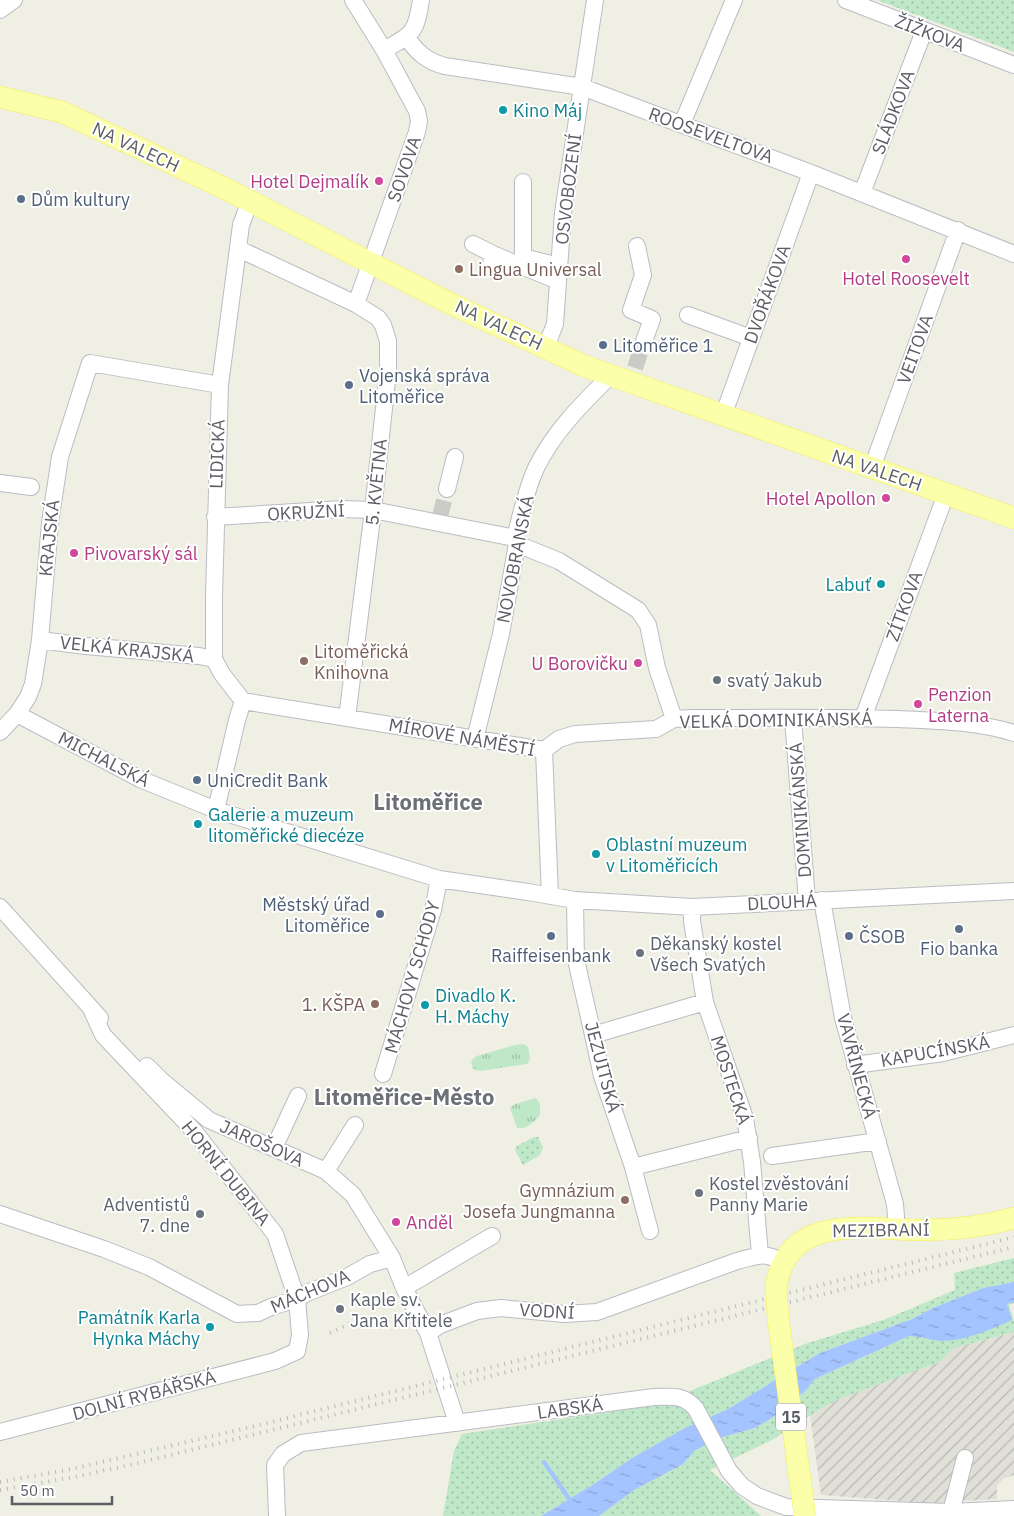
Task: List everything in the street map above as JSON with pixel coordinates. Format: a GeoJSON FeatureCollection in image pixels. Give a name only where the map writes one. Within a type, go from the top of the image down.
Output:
{"type":"FeatureCollection","features":[{"type":"Feature","properties":{"kind":"main road"},"geometry":{"type":"LineString","coordinates":[[0,84],[51,109]]}},
{"type":"Feature","properties":{"kind":"main road","name":"NA VALECH"},"geometry":{"type":"LineString","coordinates":[[0,97],[62,112],[250,201],[443,300],[546,346],[582,365],[625,375],[723,416],[1014,518]]}},
{"type":"Feature","properties":{"kind":"main road"},"geometry":{"type":"LineString","coordinates":[[0,111],[10,113],[51,109]]}},
{"type":"Feature","properties":{"kind":"main road","name":"MEZIBRANÍ"},"geometry":{"type":"LineString","coordinates":[[805,1516],[778,1318],[776,1286],[783,1262],[787,1256],[799,1244],[821,1232],[848,1228],[897,1230],[958,1228],[1014,1218]]}},
{"type":"Feature","properties":{"kind":"street"},"geometry":{"type":"LineString","coordinates":[[0,10],[14,0]]}},
{"type":"Feature","properties":{"kind":"street","name":"SOVOVA"},"geometry":{"type":"LineString","coordinates":[[353,0],[384,50],[417,111],[419,121],[417,132],[371,263]]}},
{"type":"Feature","properties":{"kind":"street"},"geometry":{"type":"LineString","coordinates":[[384,50],[413,31],[418,21],[421,0]]}},
{"type":"Feature","properties":{"kind":"street","name":"OSVOBOZENÍ"},"geometry":{"type":"LineString","coordinates":[[546,346],[554,324],[563,213],[595,0]]}},
{"type":"Feature","properties":{"kind":"street"},"geometry":{"type":"LineString","coordinates":[[682,124],[734,0]]}},
{"type":"Feature","properties":{"kind":"street","name":"ŽIŽKOVA"},"geometry":{"type":"LineString","coordinates":[[846,0],[1014,65]]}},
{"type":"Feature","properties":{"kind":"street","name":"SLÁDKOVA"},"geometry":{"type":"LineString","coordinates":[[862,193],[924,31]]}},
{"type":"Feature","properties":{"kind":"street","name":"ROOSEVELTOVA"},"geometry":{"type":"LineString","coordinates":[[406,37],[416,50],[430,62],[445,66],[582,87],[811,172],[1014,254]]}},
{"type":"Feature","properties":{"kind":"street","name":"DVOŘÁKOVA"},"geometry":{"type":"LineString","coordinates":[[723,416],[811,172]]}},
{"type":"Feature","properties":{"kind":"street"},"geometry":{"type":"LineString","coordinates":[[523,182],[523,257],[559,273]]}},
{"type":"Feature","properties":{"kind":"street","name":"LIDICKÁ"},"geometry":{"type":"LineString","coordinates":[[214,659],[215,517],[220,385],[241,225],[250,201]]}},
{"type":"Feature","properties":{"kind":"street","name":"VEITOVA"},"geometry":{"type":"LineString","coordinates":[[872,468],[958,230]]}},
{"type":"Feature","properties":{"kind":"street"},"geometry":{"type":"LineString","coordinates":[[473,244],[493,261],[559,273]]}},
{"type":"Feature","properties":{"kind":"street"},"geometry":{"type":"LineString","coordinates":[[637,246],[643,275],[631,310],[652,319],[644,341]]}},
{"type":"Feature","properties":{"kind":"street","name":"5. KVĚTNA"},"geometry":{"type":"LineString","coordinates":[[239,249],[356,304],[378,318],[383,325],[388,341],[388,372],[373,510],[347,718]]}},
{"type":"Feature","properties":{"kind":"street"},"geometry":{"type":"LineString","coordinates":[[356,304],[371,263]]}},
{"type":"Feature","properties":{"kind":"street"},"geometry":{"type":"LineString","coordinates":[[688,315],[750,341]]}},
{"type":"Feature","properties":{"kind":"street","name":"KRAJSKÁ"},"geometry":{"type":"LineString","coordinates":[[17,714],[28,698],[33,684],[40,640],[50,523],[60,457],[90,363],[220,385]]}},
{"type":"Feature","properties":{"kind":"street","name":"NOVOBRANSKÁ"},"geometry":{"type":"LineString","coordinates":[[475,739],[501,634],[516,541],[527,492],[537,467],[567,419],[625,375]]}},
{"type":"Feature","properties":{"kind":"street"},"geometry":{"type":"LineString","coordinates":[[447,489],[455,457]]}},
{"type":"Feature","properties":{"kind":"street"},"geometry":{"type":"LineString","coordinates":[[0,483],[31,487]]}},
{"type":"Feature","properties":{"kind":"street","name":"ZÍTKOVA"},"geometry":{"type":"LineString","coordinates":[[863,718],[946,494]]}},
{"type":"Feature","properties":{"kind":"street","name":"OKRUŽNÍ"},"geometry":{"type":"LineString","coordinates":[[215,517],[342,509],[373,510],[439,519],[516,541],[559,561],[638,610],[648,625],[657,668],[674,719]]}},
{"type":"Feature","properties":{"kind":"street","name":"VELKÁ KRAJSKÁ"},"geometry":{"type":"LineString","coordinates":[[40,640],[214,659]]}},
{"type":"Feature","properties":{"kind":"street"},"geometry":{"type":"LineString","coordinates":[[214,659],[222,674],[243,701],[216,810],[439,879],[550,896]]}},
{"type":"Feature","properties":{"kind":"street","name":"MÍROVÉ NÁMĚSTÍ"},"geometry":{"type":"LineString","coordinates":[[243,701],[544,750],[550,896]]}},
{"type":"Feature","properties":{"kind":"street"},"geometry":{"type":"LineString","coordinates":[[0,732],[17,714]]}},
{"type":"Feature","properties":{"kind":"street","name":"MICHALSKÁ"},"geometry":{"type":"LineString","coordinates":[[17,714],[140,779],[216,810]]}},
{"type":"Feature","properties":{"kind":"street","name":"DOMINIKÁNSKÁ"},"geometry":{"type":"LineString","coordinates":[[793,718],[814,901]]}},
{"type":"Feature","properties":{"kind":"street","name":"VELKÁ DOMINIKÁNSKÁ"},"geometry":{"type":"LineString","coordinates":[[544,750],[559,739],[575,734],[656,729],[674,719],[863,718],[976,724],[1014,732]]}},
{"type":"Feature","properties":{"kind":"street","name":"MÁCHOVY SCHODY"},"geometry":{"type":"LineString","coordinates":[[383,1074],[433,910],[439,879]]}},
{"type":"Feature","properties":{"kind":"street","name":"DLOUHÁ"},"geometry":{"type":"LineString","coordinates":[[550,896],[575,900],[692,907],[1014,892]]}},
{"type":"Feature","properties":{"kind":"street","name":"JEZUITSKÁ"},"geometry":{"type":"LineString","coordinates":[[575,900],[576,960],[602,1076],[633,1167],[650,1231]]}},
{"type":"Feature","properties":{"kind":"street","name":"VAVŘINECKÁ"},"geometry":{"type":"LineString","coordinates":[[814,901],[842,1018],[896,1204],[897,1230]]}},
{"type":"Feature","properties":{"kind":"street","name":"JAROŠOVA"},"geometry":{"type":"LineString","coordinates":[[0,907],[92,1011],[162,1081],[210,1120],[326,1171],[353,1195],[392,1258],[404,1288],[428,1333],[457,1423]]}},
{"type":"Feature","properties":{"kind":"street","name":"MOSTECKÁ"},"geometry":{"type":"LineString","coordinates":[[692,907],[692,921],[705,1002],[745,1118],[749,1138],[760,1255]]}},
{"type":"Feature","properties":{"kind":"street"},"geometry":{"type":"LineString","coordinates":[[593,1034],[705,1002]]}},
{"type":"Feature","properties":{"kind":"street","name":"HORNÍ DUBINA"},"geometry":{"type":"LineString","coordinates":[[92,1011],[103,1035],[194,1131],[275,1234],[297,1300],[300,1335],[297,1351],[287,1357]]}},
{"type":"Feature","properties":{"kind":"street","name":"KAPUCÍNSKÁ"},"geometry":{"type":"LineString","coordinates":[[855,1065],[943,1053],[1014,1035]]}},
{"type":"Feature","properties":{"kind":"street"},"geometry":{"type":"LineString","coordinates":[[274,1148],[298,1096]]}},
{"type":"Feature","properties":{"kind":"street"},"geometry":{"type":"LineString","coordinates":[[326,1171],[355,1126]]}},
{"type":"Feature","properties":{"kind":"street"},"geometry":{"type":"LineString","coordinates":[[633,1167],[749,1138]]}},
{"type":"Feature","properties":{"kind":"street"},"geometry":{"type":"LineString","coordinates":[[772,1156],[878,1141]]}},
{"type":"Feature","properties":{"kind":"street","name":"MÁCHOVA"},"geometry":{"type":"LineString","coordinates":[[0,1214],[104,1249],[149,1267],[237,1314],[258,1314],[271,1307],[297,1300],[307,1292],[347,1277],[370,1264],[392,1258]]}},
{"type":"Feature","properties":{"kind":"street"},"geometry":{"type":"LineString","coordinates":[[404,1288],[492,1236]]}},
{"type":"Feature","properties":{"kind":"street"},"geometry":{"type":"LineString","coordinates":[[760,1255],[770,1256],[783,1262]]}},
{"type":"Feature","properties":{"kind":"street","name":"VODNÍ"},"geometry":{"type":"LineString","coordinates":[[428,1333],[440,1325],[477,1311],[501,1308],[564,1314],[587,1313],[606,1309],[737,1261],[760,1255]]}},
{"type":"Feature","properties":{"kind":"street","name":"DOLNÍ RYBÁŘSKÁ"},"geometry":{"type":"LineString","coordinates":[[0,1432],[287,1357]]}},
{"type":"Feature","properties":{"kind":"street","name":"LABSKÁ"},"geometry":{"type":"LineString","coordinates":[[276,1516],[275,1466],[283,1454],[301,1443],[654,1397],[676,1397],[689,1400],[696,1409],[726,1464],[742,1486],[757,1496],[786,1507],[951,1512],[1014,1508]]}},
{"type":"Feature","properties":{"kind":"street"},"geometry":{"type":"LineString","coordinates":[[951,1512],[965,1458]]}},
{"type":"Feature","properties":{"kind":"shaded area"},"geometry":{"type":"Polygon","coordinates":[[[1014,1332],[1014,1475],[1003,1479],[997,1486],[997,1499],[943,1502],[939,1504],[821,1495],[810,1415],[839,1399],[939,1362],[954,1348],[1014,1332]]]}},
{"type":"Feature","properties":{"kind":"green space"},"geometry":{"type":"Polygon","coordinates":[[[877,0],[1014,0],[1014,52],[877,0]]]}},
{"type":"Feature","properties":{"kind":"green space"},"geometry":{"type":"Polygon","coordinates":[[[524,1044],[528,1047],[529,1060],[527,1064],[480,1071],[473,1069],[472,1061],[477,1056],[524,1044]]]}},
{"type":"Feature","properties":{"kind":"green space"},"geometry":{"type":"Polygon","coordinates":[[[536,1098],[540,1104],[540,1115],[527,1127],[517,1128],[510,1108],[515,1104],[536,1098]]]}},
{"type":"Feature","properties":{"kind":"green space"},"geometry":{"type":"Polygon","coordinates":[[[534,1137],[538,1137],[543,1147],[540,1155],[523,1165],[515,1150],[517,1146],[534,1137]]]}},
{"type":"Feature","properties":{"kind":"green space"},"geometry":{"type":"Polygon","coordinates":[[[1014,1258],[1014,1282],[983,1288],[933,1308],[912,1319],[820,1353],[728,1409],[685,1428],[632,1458],[594,1484],[541,1516],[443,1516],[454,1451],[462,1434],[656,1405],[805,1344],[886,1319],[955,1290],[954,1273],[1014,1258]]]}},
{"type":"Feature","properties":{"kind":"green space"},"geometry":{"type":"Polygon","coordinates":[[[1014,1302],[1009,1305],[1014,1321],[1014,1332],[954,1348],[939,1362],[839,1399],[810,1415],[774,1439],[710,1470],[761,1516],[599,1516],[634,1490],[683,1464],[694,1451],[719,1438],[755,1428],[772,1418],[806,1390],[815,1379],[909,1336],[922,1336],[938,1341],[1007,1303],[1014,1302]]]}},
{"type":"Feature","properties":{"kind":"water"},"geometry":{"type":"Polygon","coordinates":[[[1014,1282],[1014,1302],[1007,1304],[1012,1320],[995,1328],[950,1341],[909,1336],[815,1379],[806,1390],[772,1418],[755,1428],[719,1438],[694,1451],[683,1464],[634,1490],[599,1516],[541,1516],[594,1484],[632,1458],[685,1428],[728,1409],[820,1353],[912,1319],[933,1308],[983,1288],[1014,1282]]]}},
{"type":"Feature","properties":{"kind":"waterway"},"geometry":{"type":"LineString","coordinates":[[544,1462],[572,1503]]}},
{"type":"Feature","properties":{"kind":"tunnel"},"geometry":{"type":"LineString","coordinates":[[635,368],[644,341]]}},
{"type":"Feature","properties":{"kind":"tunnel"},"geometry":{"type":"LineString","coordinates":[[440,516],[447,489]]}},
{"type":"Feature","properties":{"kind":"railway"},"geometry":{"type":"LineString","coordinates":[[0,1482],[72,1469],[255,1426],[1014,1237]]}},
{"type":"Feature","properties":{"kind":"railway"},"geometry":{"type":"LineString","coordinates":[[0,1490],[130,1465],[1014,1247]]}},
{"type":"Feature","properties":{"kind":"railway"},"geometry":{"type":"LineString","coordinates":[[330,1333],[351,1323]]}},
{"type":"Feature","properties":{"kind":"place","name":"Kino Máj"},"geometry":{"type":"Point","coordinates":[503,110]}},
{"type":"Feature","properties":{"kind":"place","name":"Hotel Dejmalík"},"geometry":{"type":"Point","coordinates":[379,181]}},
{"type":"Feature","properties":{"kind":"place","name":"Dům kultury"},"geometry":{"type":"Point","coordinates":[21,199]}},
{"type":"Feature","properties":{"kind":"place","name":"Hotel Roosevelt"},"geometry":{"type":"Point","coordinates":[906,259]}},
{"type":"Feature","properties":{"kind":"place","name":"Lingua Universal"},"geometry":{"type":"Point","coordinates":[459,269]}},
{"type":"Feature","properties":{"kind":"place","name":"Litoměřice 1"},"geometry":{"type":"Point","coordinates":[603,345]}},
{"type":"Feature","properties":{"kind":"place","name":"Vojenská správa Litoměřice"},"geometry":{"type":"Point","coordinates":[349,385]}},
{"type":"Feature","properties":{"kind":"place","name":"Hotel Apollon"},"geometry":{"type":"Point","coordinates":[886,498]}},
{"type":"Feature","properties":{"kind":"place","name":"Pivovarský sál"},"geometry":{"type":"Point","coordinates":[74,553]}},
{"type":"Feature","properties":{"kind":"place","name":"Labuť"},"geometry":{"type":"Point","coordinates":[881,584]}},
{"type":"Feature","properties":{"kind":"place","name":"Litoměřická Knihovna"},"geometry":{"type":"Point","coordinates":[304,661]}},
{"type":"Feature","properties":{"kind":"place","name":"U Borovičku"},"geometry":{"type":"Point","coordinates":[638,663]}},
{"type":"Feature","properties":{"kind":"place","name":"svatý Jakub"},"geometry":{"type":"Point","coordinates":[717,680]}},
{"type":"Feature","properties":{"kind":"place","name":"Penzion Laterna"},"geometry":{"type":"Point","coordinates":[918,704]}},
{"type":"Feature","properties":{"kind":"place","name":"UniCredit Bank"},"geometry":{"type":"Point","coordinates":[197,780]}},
{"type":"Feature","properties":{"kind":"place","name":"Galerie a muzeum litoměřické diecéze"},"geometry":{"type":"Point","coordinates":[198,824]}},
{"type":"Feature","properties":{"kind":"place","name":"Oblastní muzeum v Litoměřicích"},"geometry":{"type":"Point","coordinates":[596,854]}},
{"type":"Feature","properties":{"kind":"place","name":"Městský úřad Litoměřice"},"geometry":{"type":"Point","coordinates":[380,914]}},
{"type":"Feature","properties":{"kind":"place","name":"Fio banka"},"geometry":{"type":"Point","coordinates":[959,929]}},
{"type":"Feature","properties":{"kind":"place","name":"Raiffeisenbank"},"geometry":{"type":"Point","coordinates":[551,936]}},
{"type":"Feature","properties":{"kind":"place","name":"ČSOB"},"geometry":{"type":"Point","coordinates":[849,936]}},
{"type":"Feature","properties":{"kind":"place","name":"Děkanský kostel Všech Svatých"},"geometry":{"type":"Point","coordinates":[640,953]}},
{"type":"Feature","properties":{"kind":"place","name":"1. KŠPA"},"geometry":{"type":"Point","coordinates":[375,1004]}},
{"type":"Feature","properties":{"kind":"place","name":"Divadlo K. H. Máchy"},"geometry":{"type":"Point","coordinates":[425,1005]}},
{"type":"Feature","properties":{"kind":"place","name":"Kostel zvěstování Panny Marie"},"geometry":{"type":"Point","coordinates":[699,1193]}},
{"type":"Feature","properties":{"kind":"place","name":"Gymnázium Josefa Jungmanna"},"geometry":{"type":"Point","coordinates":[625,1200]}},
{"type":"Feature","properties":{"kind":"place","name":"Adventistů 7. dne"},"geometry":{"type":"Point","coordinates":[200,1214]}},
{"type":"Feature","properties":{"kind":"place","name":"Anděl"},"geometry":{"type":"Point","coordinates":[396,1222]}},
{"type":"Feature","properties":{"kind":"place","name":"Kaple sv. Jana Křtitele"},"geometry":{"type":"Point","coordinates":[340,1309]}},
{"type":"Feature","properties":{"kind":"place","name":"Památník Karla Hynka Máchy"},"geometry":{"type":"Point","coordinates":[210,1327]}},
{"type":"Feature","properties":{"kind":"district","name":"Litoměřice"},"geometry":{"type":"Point","coordinates":[428,801]}},
{"type":"Feature","properties":{"kind":"district","name":"Litoměřice-Město"},"geometry":{"type":"Point","coordinates":[404,1096]}}]}
